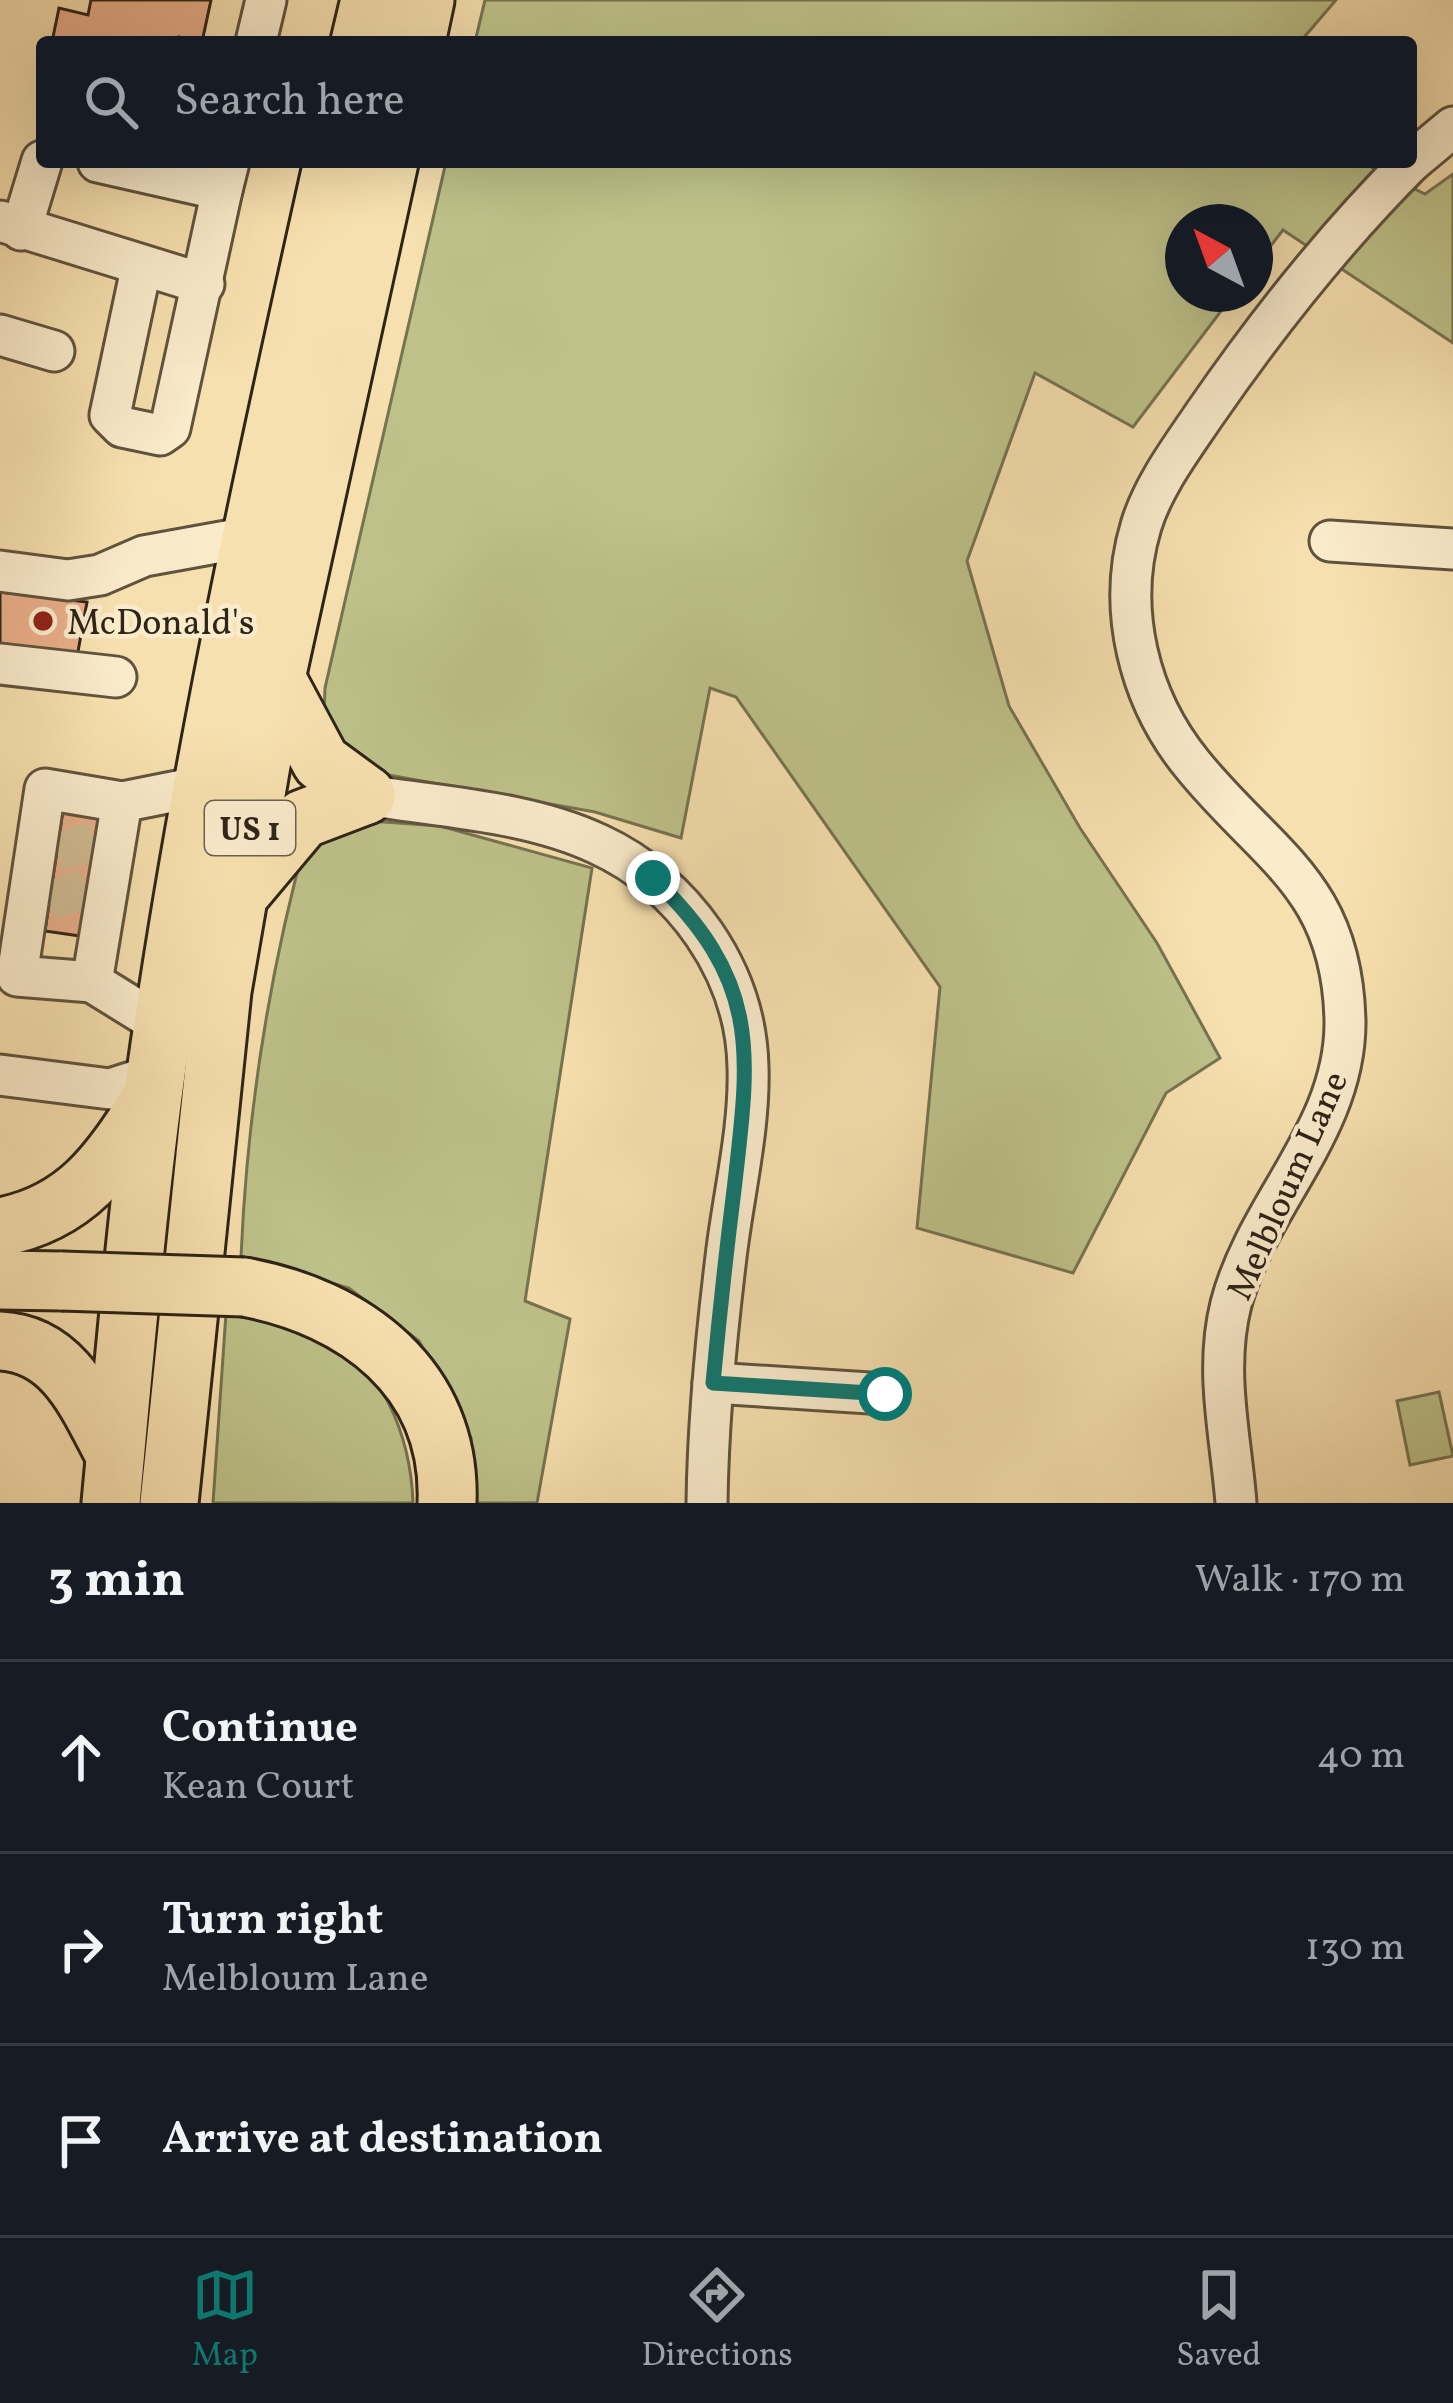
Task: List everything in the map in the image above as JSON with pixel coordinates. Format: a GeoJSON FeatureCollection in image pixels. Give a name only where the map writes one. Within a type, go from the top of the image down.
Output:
{"type":"FeatureCollection","features":[{"type":"Feature","properties":{"kind":"highway"},"geometry":{"type":"LineString","coordinates":[[361,36],[370,0]]}},
{"type":"Feature","properties":{"kind":"highway"},"geometry":{"type":"LineString","coordinates":[[417,36],[425,0]]}},
{"type":"Feature","properties":{"kind":"highway","name":"US 1"},"geometry":{"type":"LineString","coordinates":[[113,1479],[158,1065],[202,786],[249,537],[332,168]]}},
{"type":"Feature","properties":{"kind":"highway","name":"US 1"},"geometry":{"type":"LineString","coordinates":[[169,1503],[210,1086],[239,896],[276,678],[387,168]]}},
{"type":"Feature","properties":{"kind":"highway"},"geometry":{"type":"LineString","coordinates":[[276,678],[321,762],[366,795]]}},
{"type":"Feature","properties":{"kind":"highway"},"geometry":{"type":"LineString","coordinates":[[239,896],[303,819],[366,795]]}},
{"type":"Feature","properties":{"kind":"highway"},"geometry":{"type":"LineString","coordinates":[[0,1227],[43,1215],[82,1193],[109,1165],[158,1065]]}},
{"type":"Feature","properties":{"kind":"highway"},"geometry":{"type":"LineString","coordinates":[[0,1280],[244,1287],[295,1296],[340,1315],[372,1338],[423,1403],[439,1446],[447,1503]]}},
{"type":"Feature","properties":{"kind":"highway"},"geometry":{"type":"LineString","coordinates":[[0,1341],[43,1352],[66,1370],[113,1479]]}},
{"type":"Feature","properties":{"kind":"street"},"geometry":{"type":"LineString","coordinates":[[257,36],[266,0]]}},
{"type":"Feature","properties":{"kind":"street","name":"Melbloum Lane"},"geometry":{"type":"LineString","coordinates":[[1417,157],[1453,127]]}},
{"type":"Feature","properties":{"kind":"street"},"geometry":{"type":"LineString","coordinates":[[39,168],[10,226],[141,269],[204,284]]}},
{"type":"Feature","properties":{"kind":"street"},"geometry":{"type":"LineString","coordinates":[[141,269],[110,406],[113,421],[122,427],[160,435],[170,428],[226,176],[153,168]]}},
{"type":"Feature","properties":{"kind":"street","name":"Melbloum Lane"},"geometry":{"type":"LineString","coordinates":[[1236,1503],[1222,1393],[1230,1307],[1248,1255],[1331,1101],[1343,1056],[1345,1018],[1335,941],[1300,875],[1194,767],[1156,715],[1134,652],[1133,587],[1141,526],[1171,465],[1253,344],[1354,219],[1405,168]]}},
{"type":"Feature","properties":{"kind":"street"},"geometry":{"type":"LineString","coordinates":[[0,335],[54,351]]}},
{"type":"Feature","properties":{"kind":"street"},"geometry":{"type":"LineString","coordinates":[[0,572],[68,580],[100,575],[144,556],[249,537]]}},
{"type":"Feature","properties":{"kind":"street"},"geometry":{"type":"LineString","coordinates":[[1330,541],[1453,550]]}},
{"type":"Feature","properties":{"kind":"street"},"geometry":{"type":"LineString","coordinates":[[0,664],[116,677]]}},
{"type":"Feature","properties":{"kind":"street"},"geometry":{"type":"LineString","coordinates":[[111,826],[202,786]]}},
{"type":"Feature","properties":{"kind":"street"},"geometry":{"type":"LineString","coordinates":[[92,982],[17,976],[38,904],[45,856],[45,789],[111,826]]}},
{"type":"Feature","properties":{"kind":"street"},"geometry":{"type":"LineString","coordinates":[[366,795],[492,815],[598,844],[653,878],[681,904],[723,964],[736,997],[748,1069],[713,1383],[707,1503]]}},
{"type":"Feature","properties":{"kind":"street"},"geometry":{"type":"LineString","coordinates":[[0,1075],[110,1089],[158,1065],[92,982],[98,884],[111,826]]}},
{"type":"Feature","properties":{"kind":"street"},"geometry":{"type":"LineString","coordinates":[[713,1383],[885,1394]]}},
{"type":"Feature","properties":{"kind":"green space"},"geometry":{"type":"Polygon","coordinates":[[[485,0],[1336,0],[1305,36],[476,36],[485,0]]]}},
{"type":"Feature","properties":{"kind":"green space"},"geometry":{"type":"Polygon","coordinates":[[[445,168],[1373,168],[1425,194],[1453,174],[1453,343],[1283,230],[1273,243],[1273,204],[1165,204],[1165,312],[1220,312],[1133,427],[1035,373],[967,561],[1009,706],[1080,828],[1157,943],[1220,1058],[1166,1093],[1073,1273],[917,1228],[940,987],[736,697],[710,688],[681,838],[595,812],[355,769],[323,745],[325,688],[445,168]]]}},
{"type":"Feature","properties":{"kind":"green space"},"geometry":{"type":"Polygon","coordinates":[[[341,819],[440,826],[592,868],[525,1301],[570,1319],[537,1503],[474,1503],[471,1438],[419,1341],[349,1288],[241,1257],[254,1097],[282,939],[307,835],[341,819]]]}},
{"type":"Feature","properties":{"kind":"green space"},"geometry":{"type":"Polygon","coordinates":[[[226,1313],[318,1333],[360,1361],[389,1403],[399,1428],[413,1503],[213,1503],[226,1313]]]}},
{"type":"Feature","properties":{"kind":"green space"},"geometry":{"type":"Polygon","coordinates":[[[1439,1392],[1453,1456],[1410,1465],[1397,1401],[1439,1392]]]}},
{"type":"Feature","properties":{"kind":"building"},"geometry":{"type":"Polygon","coordinates":[[[91,0],[211,0],[203,36],[53,36],[59,8],[88,15],[91,0]]]}},
{"type":"Feature","properties":{"kind":"building","name":"McDonald's"},"geometry":{"type":"Polygon","coordinates":[[[0,592],[87,602],[77,657],[0,650],[0,592]]]}},
{"type":"Feature","properties":{"kind":"building"},"geometry":{"type":"Polygon","coordinates":[[[63,810],[99,816],[80,936],[45,931],[63,810]]]}},
{"type":"Feature","properties":{"kind":"tunnel"},"geometry":{"type":"LineString","coordinates":[[57,852],[94,841]]}},
{"type":"Feature","properties":{"kind":"tunnel"},"geometry":{"type":"LineString","coordinates":[[49,901],[87,888]]}},
{"type":"Feature","properties":{"kind":"place","name":"McDonald's"},"geometry":{"type":"Point","coordinates":[43,621]}},
{"type":"Feature","properties":{"kind":"route"},"geometry":{"type":"LineString","coordinates":[[653,878],[681,904],[723,964],[744,1032],[748,1069],[713,1383],[885,1394]]}}]}
